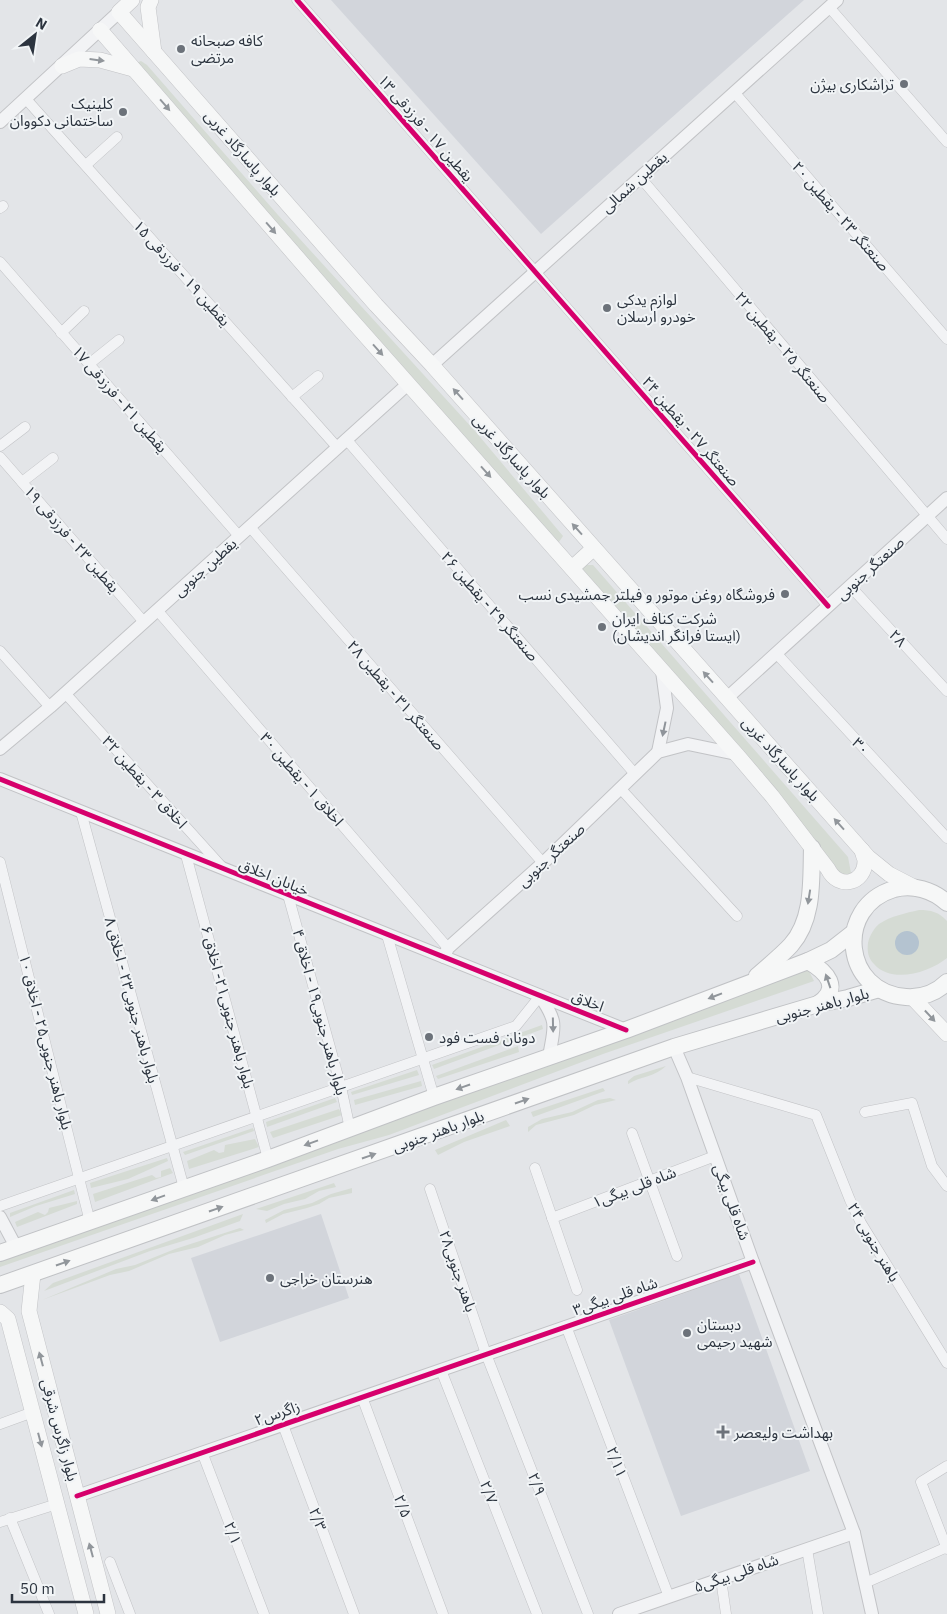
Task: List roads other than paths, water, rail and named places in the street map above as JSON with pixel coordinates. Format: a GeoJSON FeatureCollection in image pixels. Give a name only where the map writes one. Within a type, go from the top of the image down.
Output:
{"type":"FeatureCollection","features":[{"type":"Feature","properties":{"kind":"main road"},"geometry":{"type":"LineString","coordinates":[[118,12],[132,0]]}},
{"type":"Feature","properties":{"kind":"main road"},"geometry":{"type":"LineString","coordinates":[[62,66],[79,59],[100,60],[132,67],[135,54],[142,49],[153,50],[148,7],[151,0]]}},
{"type":"Feature","properties":{"kind":"main road","name":"بلوار پاسارگاد غربی"},"geometry":{"type":"LineString","coordinates":[[118,12],[376,305],[432,365],[862,850],[889,874],[916,888]]}},
{"type":"Feature","properties":{"kind":"main road","name":"بلوار پاسارگاد غربی"},"geometry":{"type":"LineString","coordinates":[[100,30],[408,384],[736,754],[772,796],[831,876],[839,882],[847,883],[854,880],[862,872],[865,861],[862,850]]}},
{"type":"Feature","properties":{"kind":"main road"},"geometry":{"type":"LineString","coordinates":[[572,568],[594,548]]}},
{"type":"Feature","properties":{"kind":"main road"},"geometry":{"type":"LineString","coordinates":[[749,983],[792,944],[806,919],[810,891],[812,848]]}},
{"type":"Feature","properties":{"kind":"main road"},"geometry":{"type":"LineString","coordinates":[[945,900],[930,892],[916,888],[901,888],[886,892],[872,900],[862,912],[854,932],[853,944],[858,966],[864,976],[879,989],[896,997],[913,998],[928,994],[947,982]]}},
{"type":"Feature","properties":{"kind":"main road"},"geometry":{"type":"LineString","coordinates":[[0,1253],[626,1030],[808,961],[831,950],[854,932]]}},
{"type":"Feature","properties":{"kind":"main road"},"geometry":{"type":"LineString","coordinates":[[808,961],[824,972],[830,980],[830,990],[826,998],[818,1004]]}},
{"type":"Feature","properties":{"kind":"main road","name":"بلوار باهنر جنوبی"},"geometry":{"type":"LineString","coordinates":[[0,1285],[674,1047],[818,1004],[879,989]]}},
{"type":"Feature","properties":{"kind":"main road"},"geometry":{"type":"LineString","coordinates":[[913,998],[947,1034]]}},
{"type":"Feature","properties":{"kind":"main road","name":"بلوار زاگرس شرقی"},"geometry":{"type":"LineString","coordinates":[[33,1274],[29,1311],[108,1614]]}},
{"type":"Feature","properties":{"kind":"main road"},"geometry":{"type":"LineString","coordinates":[[4,1315],[18,1308],[24,1308],[29,1311]]}},
{"type":"Feature","properties":{"kind":"main road","name":"بلوار زاگرس شرقی"},"geometry":{"type":"LineString","coordinates":[[4,1315],[33,1412],[86,1614]]}},
{"type":"Feature","properties":{"kind":"street","name":"یقطین ۱۷ - فرزدقی ۱۳"},"geometry":{"type":"LineString","coordinates":[[297,0],[536,272]]}},
{"type":"Feature","properties":{"kind":"street"},"geometry":{"type":"LineString","coordinates":[[833,4],[947,142]]}},
{"type":"Feature","properties":{"kind":"street","name":"یقطین شمالی"},"geometry":{"type":"LineString","coordinates":[[432,365],[833,4]]}},
{"type":"Feature","properties":{"kind":"street"},"geometry":{"type":"LineString","coordinates":[[0,122],[118,12]]}},
{"type":"Feature","properties":{"kind":"street","name":"صنعتگر ۲۳ - یقطین ۲۰"},"geometry":{"type":"LineString","coordinates":[[734,92],[947,339]]}},
{"type":"Feature","properties":{"kind":"street","name":"یقطین ۱۹ - فرزدقی ۱۵"},"geometry":{"type":"LineString","coordinates":[[26,99],[292,397],[342,443]]}},
{"type":"Feature","properties":{"kind":"street"},"geometry":{"type":"LineString","coordinates":[[86,165],[117,137]]}},
{"type":"Feature","properties":{"kind":"street","name":"صنعتگر ۲۵ - یقطین ۲۲"},"geometry":{"type":"LineString","coordinates":[[640,177],[947,539]]}},
{"type":"Feature","properties":{"kind":"street","name":"یقطین ۲۱ - فرزدقی ۱۷"},"geometry":{"type":"LineString","coordinates":[[0,262],[239,536]]}},
{"type":"Feature","properties":{"kind":"street","name":"صنعتگر ۲۷ - یقطین ۲۴"},"geometry":{"type":"LineString","coordinates":[[536,272],[828,606]]}},
{"type":"Feature","properties":{"kind":"street"},"geometry":{"type":"LineString","coordinates":[[61,333],[84,311]]}},
{"type":"Feature","properties":{"kind":"street"},"geometry":{"type":"LineString","coordinates":[[89,364],[119,340]]}},
{"type":"Feature","properties":{"kind":"street"},"geometry":{"type":"LineString","coordinates":[[292,397],[318,376]]}},
{"type":"Feature","properties":{"kind":"street","name":"یقطین جنوبی"},"geometry":{"type":"LineString","coordinates":[[0,749],[65,693],[408,384]]}},
{"type":"Feature","properties":{"kind":"street"},"geometry":{"type":"LineString","coordinates":[[0,446],[25,427]]}},
{"type":"Feature","properties":{"kind":"street","name":"صنعتگر ۲۹ - یقطین ۲۶"},"geometry":{"type":"LineString","coordinates":[[342,443],[634,774]]}},
{"type":"Feature","properties":{"kind":"street","name":"یقطین ۲۳ - فرزدقی ۱۹"},"geometry":{"type":"LineString","coordinates":[[0,457],[144,622]]}},
{"type":"Feature","properties":{"kind":"street"},"geometry":{"type":"LineString","coordinates":[[22,482],[53,458]]}},
{"type":"Feature","properties":{"kind":"street","name":"صنعتگر جنوبی"},"geometry":{"type":"LineString","coordinates":[[727,698],[947,498]]}},
{"type":"Feature","properties":{"kind":"street","name":"صنعتگر ۳۱ - یقطین ۲۸"},"geometry":{"type":"LineString","coordinates":[[250,527],[543,864]]}},
{"type":"Feature","properties":{"kind":"street","name":"۲۸"},"geometry":{"type":"LineString","coordinates":[[850,586],[947,691]]}},
{"type":"Feature","properties":{"kind":"street","name":"اخلاق ۱ - یقطین ۳۰"},"geometry":{"type":"LineString","coordinates":[[157,610],[446,953]]}},
{"type":"Feature","properties":{"kind":"street"},"geometry":{"type":"LineString","coordinates":[[0,652],[50,706]]}},
{"type":"Feature","properties":{"kind":"street","name":"۳۰"},"geometry":{"type":"LineString","coordinates":[[776,653],[947,838]]}},
{"type":"Feature","properties":{"kind":"street"},"geometry":{"type":"LineString","coordinates":[[658,752],[667,708],[662,671]]}},
{"type":"Feature","properties":{"kind":"street","name":"اخلاق ۳ - یقطین ۳۲"},"geometry":{"type":"LineString","coordinates":[[65,693],[225,870]]}},
{"type":"Feature","properties":{"kind":"street","name":"صنعتگر جنوبی"},"geometry":{"type":"LineString","coordinates":[[446,953],[543,864],[658,752],[688,744],[736,754]]}},
{"type":"Feature","properties":{"kind":"street","name":"خیابان اخلاق"},"geometry":{"type":"LineString","coordinates":[[0,779],[387,935],[446,953],[540,996]]}},
{"type":"Feature","properties":{"kind":"street"},"geometry":{"type":"LineString","coordinates":[[620,788],[737,916]]}},
{"type":"Feature","properties":{"kind":"street","name":"بلوار باهنر جنوبی۲۳ - اخلاق ۸"},"geometry":{"type":"LineString","coordinates":[[81,812],[184,1188]]}},
{"type":"Feature","properties":{"kind":"street","name":"بلوار باهنر جنوبی۲۱- اخلاق ۶"},"geometry":{"type":"LineString","coordinates":[[186,855],[258,1116],[268,1159]]}},
{"type":"Feature","properties":{"kind":"street","name":"بلوار باهنر جنوبی۲۵ - اخلاق ۱۰"},"geometry":{"type":"LineString","coordinates":[[0,862],[90,1222]]}},
{"type":"Feature","properties":{"kind":"street","name":"بلوار باهنر جنوبی۱۹ - اخلاق ۴"},"geometry":{"type":"LineString","coordinates":[[288,895],[341,1086],[350,1129]]}},
{"type":"Feature","properties":{"kind":"street"},"geometry":{"type":"LineString","coordinates":[[387,935],[434,1098]]}},
{"type":"Feature","properties":{"kind":"street"},"geometry":{"type":"LineString","coordinates":[[0,1206],[516,1026],[540,996]]}},
{"type":"Feature","properties":{"kind":"street","name":"اخلاق"},"geometry":{"type":"LineString","coordinates":[[540,996],[626,1030]]}},
{"type":"Feature","properties":{"kind":"street","name":"اخلاق"},"geometry":{"type":"LineString","coordinates":[[540,996],[551,1012],[555,1022],[549,1057]]}},
{"type":"Feature","properties":{"kind":"street","name":"شاه قلی بیگی"},"geometry":{"type":"LineString","coordinates":[[674,1047],[687,1077],[753,1262],[854,1533],[872,1614]]}},
{"type":"Feature","properties":{"kind":"street","name":"۲۴ باهنر جنوبی"},"geometry":{"type":"LineString","coordinates":[[687,1077],[816,1115],[861,1223],[947,1363]]}},
{"type":"Feature","properties":{"kind":"street"},"geometry":{"type":"LineString","coordinates":[[865,1112],[912,1103],[932,1166],[947,1186]]}},
{"type":"Feature","properties":{"kind":"street"},"geometry":{"type":"LineString","coordinates":[[632,1133],[677,1256]]}},
{"type":"Feature","properties":{"kind":"street","name":"شاه قلی بیگی۱"},"geometry":{"type":"LineString","coordinates":[[552,1218],[716,1156]]}},
{"type":"Feature","properties":{"kind":"street"},"geometry":{"type":"LineString","coordinates":[[535,1168],[577,1290]]}},
{"type":"Feature","properties":{"kind":"street","name":"باهنر جنوبی۲۸"},"geometry":{"type":"LineString","coordinates":[[430,1188],[486,1354]]}},
{"type":"Feature","properties":{"kind":"street"},"geometry":{"type":"LineString","coordinates":[[0,1217],[16,1247]]}},
{"type":"Feature","properties":{"kind":"street","name":"شاه قلی بیگی۳"},"geometry":{"type":"LineString","coordinates":[[486,1354],[753,1262]]}},
{"type":"Feature","properties":{"kind":"street","name":"۲/۱۱"},"geometry":{"type":"LineString","coordinates":[[566,1326],[669,1597]]}},
{"type":"Feature","properties":{"kind":"street","name":"زاگرس۲"},"geometry":{"type":"LineString","coordinates":[[77,1496],[486,1354]]}},
{"type":"Feature","properties":{"kind":"street","name":"۲/۹"},"geometry":{"type":"LineString","coordinates":[[486,1354],[588,1614]]}},
{"type":"Feature","properties":{"kind":"street","name":"۲/۷"},"geometry":{"type":"LineString","coordinates":[[441,1370],[537,1614]]}},
{"type":"Feature","properties":{"kind":"street","name":"۲/۵"},"geometry":{"type":"LineString","coordinates":[[362,1397],[443,1614]]}},
{"type":"Feature","properties":{"kind":"street"},"geometry":{"type":"LineString","coordinates":[[0,1424],[33,1412]]}},
{"type":"Feature","properties":{"kind":"street","name":"۲/۳"},"geometry":{"type":"LineString","coordinates":[[282,1425],[354,1614]]}},
{"type":"Feature","properties":{"kind":"street","name":"۲/۱"},"geometry":{"type":"LineString","coordinates":[[202,1452],[264,1614]]}},
{"type":"Feature","properties":{"kind":"street"},"geometry":{"type":"LineString","coordinates":[[865,1583],[947,1548],[921,1482],[947,1466]]}},
{"type":"Feature","properties":{"kind":"street"},"geometry":{"type":"LineString","coordinates":[[0,1522],[58,1504]]}},
{"type":"Feature","properties":{"kind":"street"},"geometry":{"type":"LineString","coordinates":[[10,1518],[48,1614]]}},
{"type":"Feature","properties":{"kind":"street","name":"شاه قلی بیگی۵"},"geometry":{"type":"LineString","coordinates":[[619,1614],[854,1533]]}},
{"type":"Feature","properties":{"kind":"street"},"geometry":{"type":"LineString","coordinates":[[807,1549],[818,1614]]}},
{"type":"Feature","properties":{"kind":"street"},"geometry":{"type":"LineString","coordinates":[[110,1562],[130,1614]]}},
{"type":"Feature","properties":{"kind":"street"},"geometry":{"type":"LineString","coordinates":[[721,1579],[726,1614]]}},
{"type":"Feature","properties":{"kind":"water"},"geometry":{"type":"Polygon","coordinates":[[[907,931],[912,932],[918,938],[918,948],[912,954],[907,955],[902,954],[896,948],[895,943],[896,938],[902,932],[907,931]]]}},
{"type":"Feature","properties":{"kind":"place","name":"کافه صبحانه مرتضی"},"geometry":{"type":"Point","coordinates":[181,49]}},
{"type":"Feature","properties":{"kind":"place","name":"تراشکاری بیژن"},"geometry":{"type":"Point","coordinates":[904,84]}},
{"type":"Feature","properties":{"kind":"place","name":"كلينيک ساختمانی دكووان"},"geometry":{"type":"Point","coordinates":[123,112]}},
{"type":"Feature","properties":{"kind":"place","name":"لوازم یدکی خودرو ارسلان"},"geometry":{"type":"Point","coordinates":[607,308]}},
{"type":"Feature","properties":{"kind":"place","name":"فروشگاه روغن موتور و فیلتر جمشیدی نسب"},"geometry":{"type":"Point","coordinates":[785,594]}},
{"type":"Feature","properties":{"kind":"place","name":"شرکت کناف ایران (ایستا فرانگر اندیشان)"},"geometry":{"type":"Point","coordinates":[602,627]}},
{"type":"Feature","properties":{"kind":"place","name":"دونان فست فود"},"geometry":{"type":"Point","coordinates":[429,1037]}},
{"type":"Feature","properties":{"kind":"place","name":"هنرستان خراجی"},"geometry":{"type":"Point","coordinates":[270,1278]}},
{"type":"Feature","properties":{"kind":"place","name":"دبستان شهید رحیمی"},"geometry":{"type":"Point","coordinates":[687,1333]}},
{"type":"Feature","properties":{"kind":"place","name":"بهداشت ولیعصر"},"geometry":{"type":"Point","coordinates":[723,1432]}}]}
